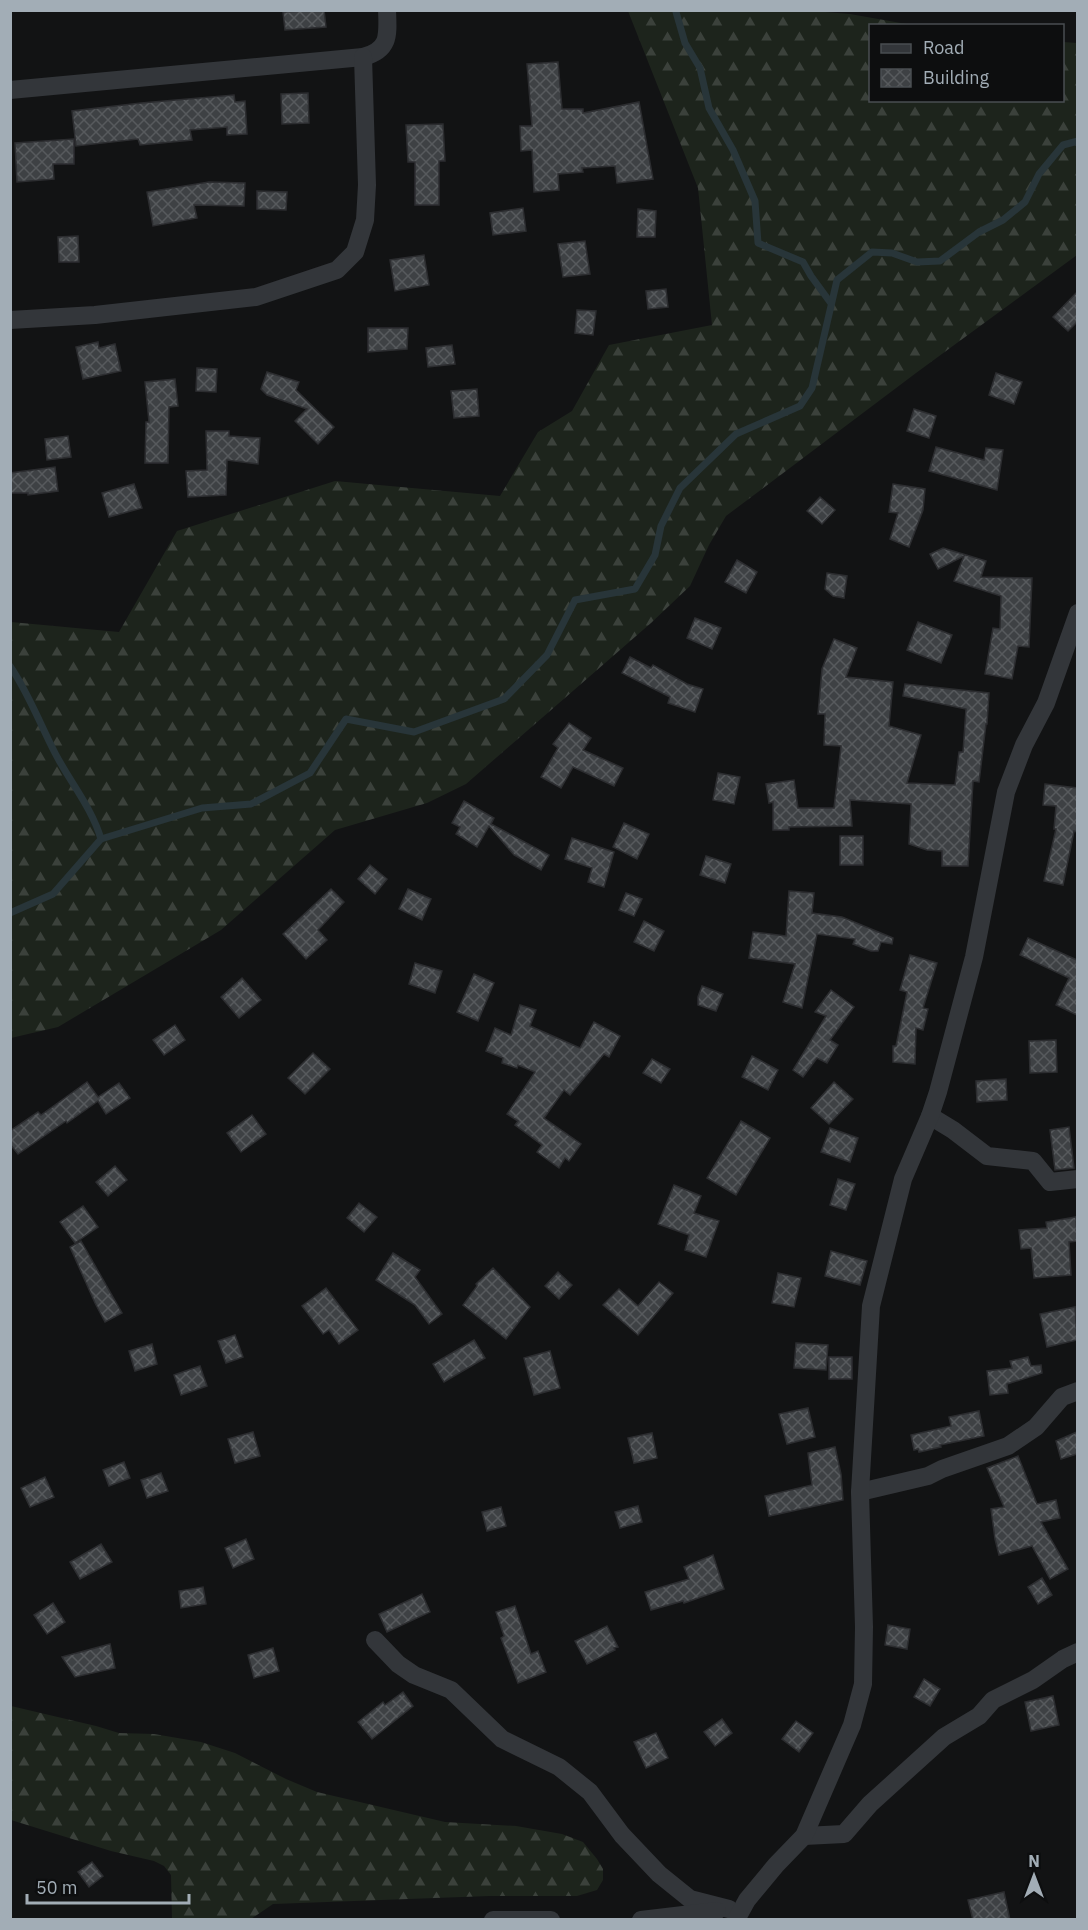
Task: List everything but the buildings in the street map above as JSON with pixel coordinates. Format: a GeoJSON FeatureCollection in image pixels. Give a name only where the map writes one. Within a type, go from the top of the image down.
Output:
{"type":"FeatureCollection","features":[{"type":"Feature","properties":{"kind":"street"},"geometry":{"type":"LineString","coordinates":[[10,90],[363,57],[377,53],[384,45],[387,10]]}},
{"type":"Feature","properties":{"kind":"street"},"geometry":{"type":"LineString","coordinates":[[10,320],[95,315],[256,297],[336,270],[355,252],[365,220],[367,185],[363,57]]}},
{"type":"Feature","properties":{"kind":"street"},"geometry":{"type":"LineString","coordinates":[[641,1920],[732,1914],[804,1836],[852,1725],[863,1684],[864,1628],[860,1492],[871,1306],[903,1179],[930,1116],[974,957],[1006,792],[1024,745],[1046,702],[1077,613]]}},
{"type":"Feature","properties":{"kind":"street"},"geometry":{"type":"LineString","coordinates":[[930,1116],[987,1156],[1033,1161],[1050,1182],[1077,1179]]}},
{"type":"Feature","properties":{"kind":"street"},"geometry":{"type":"LineString","coordinates":[[860,1492],[928,1476],[1008,1446],[1036,1427],[1062,1397],[1077,1391]]}},
{"type":"Feature","properties":{"kind":"street"},"geometry":{"type":"LineString","coordinates":[[375,1640],[398,1664],[414,1675],[451,1690],[502,1739],[559,1767],[590,1792],[622,1835],[659,1874],[690,1899],[732,1914]]}},
{"type":"Feature","properties":{"kind":"street"},"geometry":{"type":"LineString","coordinates":[[804,1836],[844,1834],[870,1803],[944,1737],[979,1716],[993,1700],[1034,1680],[1077,1652]]}},
{"type":"Feature","properties":{"kind":"street"},"geometry":{"type":"LineString","coordinates":[[493,1920],[551,1920]]}},
{"type":"Feature","properties":{"kind":"green space"},"geometry":{"type":"Polygon","coordinates":[[[628,11],[813,11],[850,14],[906,24],[869,24],[869,102],[1064,102],[1064,42],[1077,43],[1077,255],[726,516],[709,545],[690,586],[651,623],[466,784],[427,803],[335,830],[221,930],[58,1027],[11,1038],[11,622],[119,632],[177,531],[335,481],[500,496],[538,432],[572,411],[609,345],[712,325],[698,188],[628,11]]]}},
{"type":"Feature","properties":{"kind":"green space"},"geometry":{"type":"Polygon","coordinates":[[[11,1706],[119,1733],[154,1734],[201,1742],[235,1753],[317,1792],[445,1822],[516,1826],[562,1834],[583,1842],[603,1869],[603,1880],[597,1890],[577,1896],[489,1896],[273,1904],[251,1919],[172,1919],[171,1875],[164,1866],[154,1861],[111,1851],[11,1820],[11,1706]]]}},
{"type":"Feature","properties":{"kind":"waterway"},"geometry":{"type":"LineString","coordinates":[[676,12],[685,43],[700,68],[709,108],[733,150],[755,201],[758,243],[803,262],[830,302]]}},
{"type":"Feature","properties":{"kind":"waterway"},"geometry":{"type":"LineString","coordinates":[[10,913],[53,894],[101,839],[202,808],[251,804],[310,773],[346,719],[414,732],[504,699],[547,655],[575,600],[635,589],[655,555],[661,526],[680,488],[736,434],[800,406],[812,388],[837,280],[872,252],[892,253],[917,262],[940,261],[979,232],[1003,220],[1025,202],[1039,174],[1063,145],[1078,141]]}},
{"type":"Feature","properties":{"kind":"waterway"},"geometry":{"type":"LineString","coordinates":[[10,666],[29,698],[55,753],[92,817],[101,839]]}}]}
